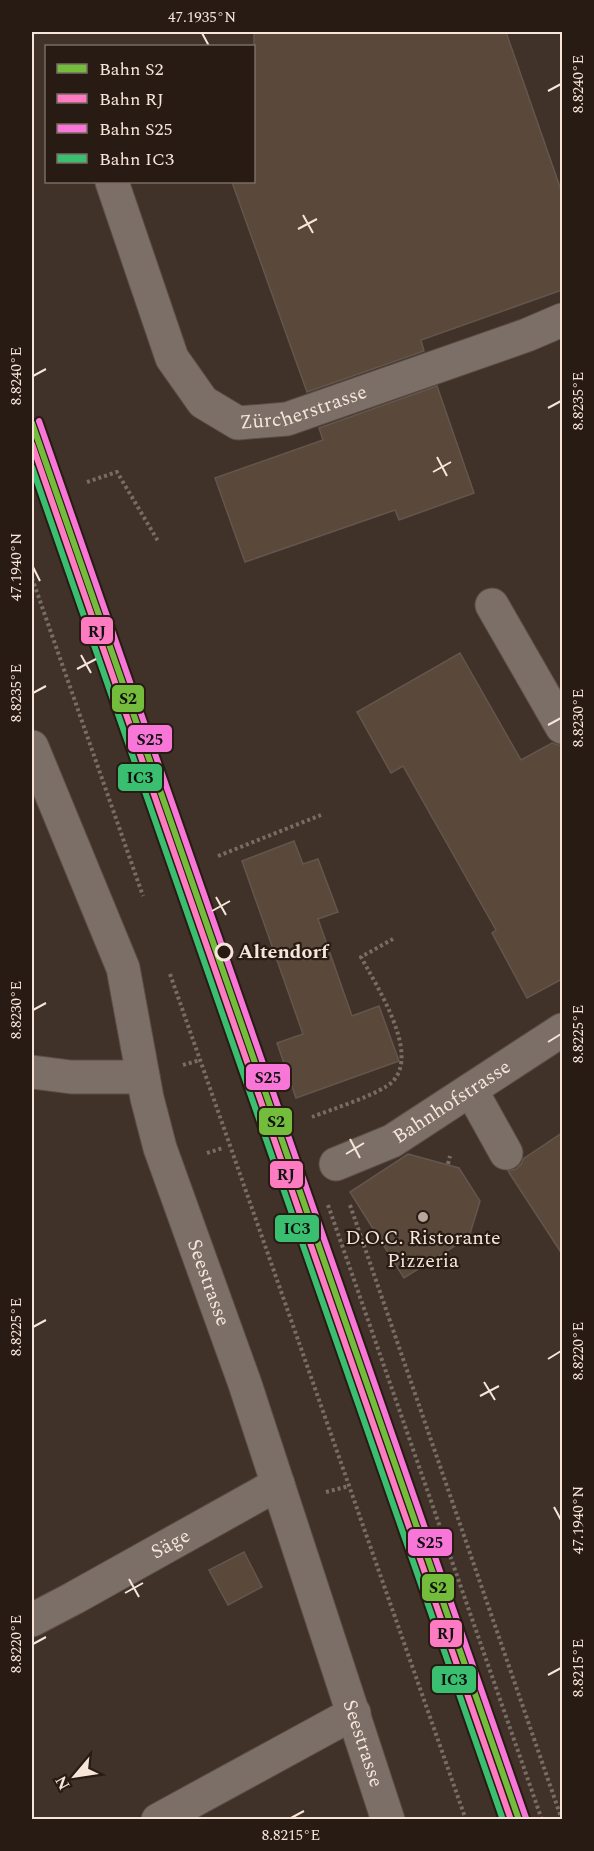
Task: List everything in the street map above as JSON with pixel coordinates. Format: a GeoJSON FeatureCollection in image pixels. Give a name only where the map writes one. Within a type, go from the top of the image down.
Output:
{"type":"FeatureCollection","features":[{"type":"Feature","properties":{"kind":"street","name":"Zürcherstrasse"},"geometry":{"type":"LineString","coordinates":[[112,183],[172,357],[203,402],[238,423],[287,419],[527,335],[562,320]]}},
{"type":"Feature","properties":{"kind":"street"},"geometry":{"type":"LineString","coordinates":[[492,605],[562,727]]}},
{"type":"Feature","properties":{"kind":"street","name":"Seestrasse"},"geometry":{"type":"LineString","coordinates":[[32,747],[123,968],[147,1098],[160,1148],[245,1384],[388,1820]]}},
{"type":"Feature","properties":{"kind":"street","name":"Bahnhofstrasse"},"geometry":{"type":"LineString","coordinates":[[336,1164],[392,1141],[562,1030]]}},
{"type":"Feature","properties":{"kind":"street"},"geometry":{"type":"LineString","coordinates":[[32,1072],[71,1077],[143,1077]]}},
{"type":"Feature","properties":{"kind":"street"},"geometry":{"type":"LineString","coordinates":[[471,1090],[507,1153]]}},
{"type":"Feature","properties":{"kind":"street","name":"Säge"},"geometry":{"type":"LineString","coordinates":[[32,1620],[278,1484]]}},
{"type":"Feature","properties":{"kind":"street"},"geometry":{"type":"LineString","coordinates":[[158,1820],[354,1713]]}},
{"type":"Feature","properties":{"kind":"path"},"geometry":{"type":"LineString","coordinates":[[87,482],[117,472],[158,541]]}},
{"type":"Feature","properties":{"kind":"path"},"geometry":{"type":"LineString","coordinates":[[32,578],[145,903]]}},
{"type":"Feature","properties":{"kind":"path"},"geometry":{"type":"LineString","coordinates":[[218,856],[321,815]]}},
{"type":"Feature","properties":{"kind":"path"},"geometry":{"type":"LineString","coordinates":[[312,1117],[379,1091],[393,1082],[401,1070],[402,1049],[387,1004],[361,957],[393,939]]}},
{"type":"Feature","properties":{"kind":"path"},"geometry":{"type":"LineString","coordinates":[[168,970],[466,1820]]}},
{"type":"Feature","properties":{"kind":"path"},"geometry":{"type":"LineString","coordinates":[[186,1064],[200,1060]]}},
{"type":"Feature","properties":{"kind":"path"},"geometry":{"type":"LineString","coordinates":[[206,1153],[223,1148]]}},
{"type":"Feature","properties":{"kind":"path"},"geometry":{"type":"LineString","coordinates":[[336,1164],[562,1820]]}},
{"type":"Feature","properties":{"kind":"path"},"geometry":{"type":"LineString","coordinates":[[328,1204],[542,1820]]}},
{"type":"Feature","properties":{"kind":"building"},"geometry":{"type":"Polygon","coordinates":[[[254,32],[506,32],[562,193],[562,290],[421,340],[424,351],[307,392],[232,183],[255,183],[254,32]]]}},
{"type":"Feature","properties":{"kind":"building"},"geometry":{"type":"Polygon","coordinates":[[[437,386],[474,493],[399,520],[395,510],[245,562],[215,478],[323,440],[319,428],[437,386]]]}},
{"type":"Feature","properties":{"kind":"building"},"geometry":{"type":"Polygon","coordinates":[[[460,653],[521,760],[552,743],[562,746],[562,979],[527,998],[492,933],[496,930],[403,766],[391,773],[357,712],[460,653]]]}},
{"type":"Feature","properties":{"kind":"building"},"geometry":{"type":"Polygon","coordinates":[[[294,841],[303,864],[318,859],[338,912],[318,919],[352,1016],[379,1006],[399,1061],[296,1098],[277,1043],[303,1034],[242,861],[294,841]]]}},
{"type":"Feature","properties":{"kind":"building"},"geometry":{"type":"Polygon","coordinates":[[[562,1133],[562,1254],[508,1171],[516,1169],[523,1159],[562,1133]]]}},
{"type":"Feature","properties":{"kind":"building"},"geometry":{"type":"Polygon","coordinates":[[[408,1154],[459,1168],[480,1201],[469,1237],[404,1278],[350,1192],[408,1154]]]}},
{"type":"Feature","properties":{"kind":"building"},"geometry":{"type":"Polygon","coordinates":[[[244,1552],[262,1587],[228,1605],[209,1570],[244,1552]]]}},
{"type":"Feature","properties":{"kind":"rail line","name":"S25"},"geometry":{"type":"LineString","coordinates":[[39,421],[526,1818]]}},
{"type":"Feature","properties":{"kind":"rail line","name":"S2"},"geometry":{"type":"LineString","coordinates":[[32,423],[519,1820]]}},
{"type":"Feature","properties":{"kind":"rail line","name":"RJ"},"geometry":{"type":"LineString","coordinates":[[32,444],[511,1820]]}},
{"type":"Feature","properties":{"kind":"rail line","name":"IC3"},"geometry":{"type":"LineString","coordinates":[[32,467],[503,1820]]}},
{"type":"Feature","properties":{"kind":"place","name":"Altendorf"},"geometry":{"type":"Point","coordinates":[224,952]}},
{"type":"Feature","properties":{"kind":"place","name":"D.O.C. Ristorante Pizzeria"},"geometry":{"type":"Point","coordinates":[423,1217]}}]}
